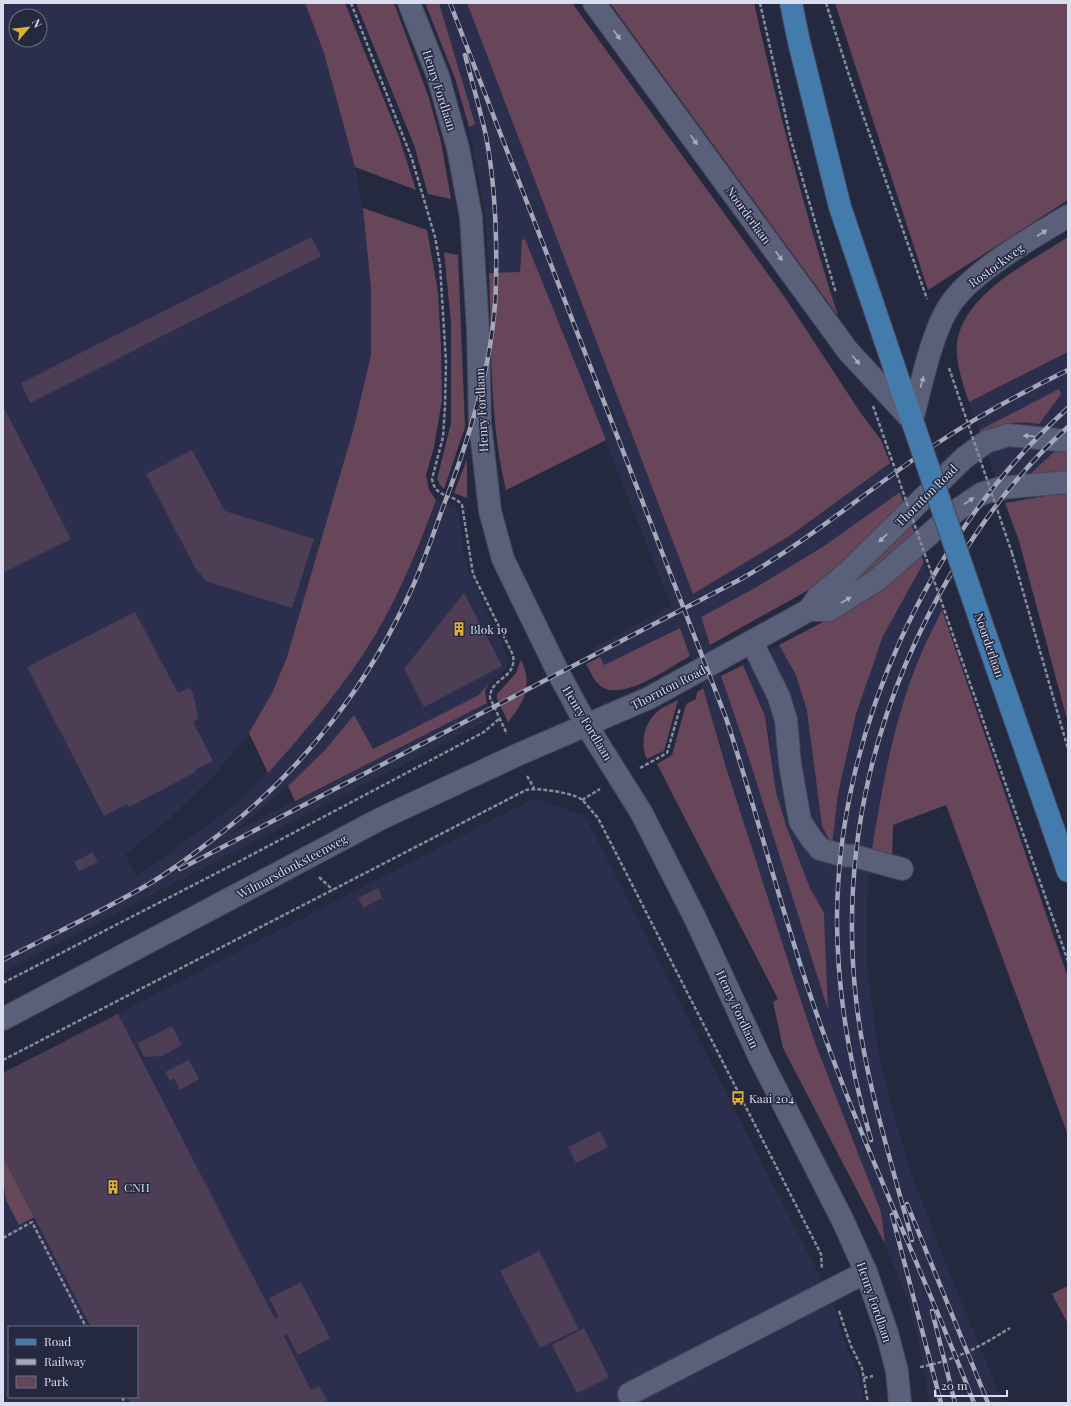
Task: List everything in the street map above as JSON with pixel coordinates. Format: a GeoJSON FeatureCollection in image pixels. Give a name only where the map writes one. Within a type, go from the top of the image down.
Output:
{"type":"FeatureCollection","features":[{"type":"Feature","properties":{"kind":"main road","name":"Noorderlaan"},"geometry":{"type":"LineString","coordinates":[[792,3],[799,42],[840,207],[982,625],[1068,871]]}},
{"type":"Feature","properties":{"kind":"street","name":"Henry Fordlaan"},"geometry":{"type":"LineString","coordinates":[[409,3],[438,76],[458,148],[471,217],[478,330],[480,423],[490,511],[503,559],[559,674],[587,726],[641,812],[695,918],[760,1058],[843,1221],[866,1272],[887,1333],[897,1371],[900,1403]]}},
{"type":"Feature","properties":{"kind":"street","name":"Noorderlaan"},"geometry":{"type":"LineString","coordinates":[[594,3],[848,351],[912,420]]}},
{"type":"Feature","properties":{"kind":"street","name":"Rostockweg"},"geometry":{"type":"LineString","coordinates":[[912,420],[937,330],[951,303],[969,282],[1068,216]]}},
{"type":"Feature","properties":{"kind":"street","name":"Thornton Road"},"geometry":{"type":"LineString","coordinates":[[810,610],[818,597],[846,573],[964,458],[986,442],[1008,435],[1068,441]]}},
{"type":"Feature","properties":{"kind":"street","name":"Thornton Road"},"geometry":{"type":"LineString","coordinates":[[587,726],[649,698],[810,610],[829,610],[877,580],[956,511],[981,494],[1000,488],[1068,482]]}},
{"type":"Feature","properties":{"kind":"street"},"geometry":{"type":"LineString","coordinates":[[752,642],[779,697],[786,720],[791,772],[800,821],[811,838],[820,849],[841,855],[856,856],[902,868]]}},
{"type":"Feature","properties":{"kind":"street","name":"Wilmarsdonksteenweg"},"geometry":{"type":"LineString","coordinates":[[3,1020],[382,818],[517,755],[587,726]]}},
{"type":"Feature","properties":{"kind":"street"},"geometry":{"type":"LineString","coordinates":[[629,1394],[866,1272]]}},
{"type":"Feature","properties":{"kind":"path"},"geometry":{"type":"LineString","coordinates":[[3,983],[484,732],[499,719],[490,698],[490,693],[493,687],[510,672],[514,662],[473,574],[462,505],[458,501],[438,492],[432,479],[443,437],[446,362],[441,272],[436,237],[412,159],[351,3]]}},
{"type":"Feature","properties":{"kind":"path"},"geometry":{"type":"LineString","coordinates":[[760,3],[791,140],[838,297]]}},
{"type":"Feature","properties":{"kind":"path"},"geometry":{"type":"LineString","coordinates":[[826,3],[849,75],[1012,553],[1068,749]]}},
{"type":"Feature","properties":{"kind":"path"},"geometry":{"type":"LineString","coordinates":[[871,399],[1068,961]]}},
{"type":"Feature","properties":{"kind":"path"},"geometry":{"type":"LineString","coordinates":[[582,800],[667,753],[682,701],[690,697],[690,676]]}},
{"type":"Feature","properties":{"kind":"path"},"geometry":{"type":"LineString","coordinates":[[3,1060],[534,788],[575,796],[582,800],[598,818],[821,1254],[822,1270],[832,1290],[851,1346],[862,1368],[868,1403]]}},
{"type":"Feature","properties":{"kind":"path"},"geometry":{"type":"LineString","coordinates":[[3,1238],[32,1222],[85,1326]]}},
{"type":"Feature","properties":{"kind":"path"},"geometry":{"type":"LineString","coordinates":[[864,1378],[952,1360],[968,1353],[1010,1328]]}},
{"type":"Feature","properties":{"kind":"shaded area"},"geometry":{"type":"Polygon","coordinates":[[[3,3],[305,3],[324,53],[355,167],[363,208],[371,288],[371,355],[354,427],[287,657],[272,693],[249,733],[214,775],[169,819],[125,855],[137,876],[235,805],[305,732],[362,656],[389,609],[426,529],[436,500],[455,506],[458,510],[464,554],[469,572],[509,659],[505,669],[479,695],[373,750],[354,715],[324,751],[288,786],[232,833],[487,703],[492,718],[3,972],[3,3]]]}},
{"type":"Feature","properties":{"kind":"shaded area"},"geometry":{"type":"Polygon","coordinates":[[[439,3],[467,3],[693,594],[791,535],[890,463],[900,492],[824,546],[755,588],[701,617],[746,749],[828,1008],[824,913],[810,888],[786,825],[776,792],[768,727],[760,703],[743,665],[779,645],[796,675],[807,711],[819,805],[832,844],[838,794],[856,714],[883,636],[924,562],[942,610],[921,654],[909,688],[881,795],[871,855],[867,901],[867,967],[879,1055],[890,1102],[911,1173],[948,1269],[1003,1403],[930,1403],[916,1329],[904,1291],[885,1244],[881,1212],[817,1048],[777,930],[703,688],[680,628],[604,665],[594,648],[671,605],[525,239],[522,240],[520,272],[489,273],[485,215],[469,127],[474,124],[439,3]]]}},
{"type":"Feature","properties":{"kind":"shaded area"},"geometry":{"type":"Polygon","coordinates":[[[1068,352],[1068,439],[1026,478],[1005,503],[969,402],[1068,352]]]}},
{"type":"Feature","properties":{"kind":"shaded area"},"geometry":{"type":"Polygon","coordinates":[[[535,798],[585,816],[814,1265],[835,1310],[845,1343],[860,1378],[864,1403],[3,1403],[3,1073],[535,798]]]}},
{"type":"Feature","properties":{"kind":"green space"},"geometry":{"type":"Polygon","coordinates":[[[305,3],[345,3],[399,137],[416,190],[355,167],[324,53],[305,3]]]}},
{"type":"Feature","properties":{"kind":"green space"},"geometry":{"type":"Polygon","coordinates":[[[356,3],[394,3],[429,98],[441,142],[451,199],[428,194],[414,145],[356,3]]]}},
{"type":"Feature","properties":{"kind":"green space"},"geometry":{"type":"Polygon","coordinates":[[[425,3],[439,3],[475,124],[469,127],[455,78],[425,3]]]}},
{"type":"Feature","properties":{"kind":"green space"},"geometry":{"type":"Polygon","coordinates":[[[467,3],[572,3],[786,299],[860,412],[881,440],[890,463],[791,535],[693,594],[467,3]]]}},
{"type":"Feature","properties":{"kind":"green space"},"geometry":{"type":"Polygon","coordinates":[[[610,3],[754,3],[793,161],[814,239],[838,316],[610,3]]]}},
{"type":"Feature","properties":{"kind":"green space"},"geometry":{"type":"Polygon","coordinates":[[[835,3],[1068,3],[1068,200],[928,290],[835,3]]]}},
{"type":"Feature","properties":{"kind":"green space"},"geometry":{"type":"Polygon","coordinates":[[[363,208],[427,230],[438,292],[441,347],[442,400],[434,447],[426,475],[429,490],[436,500],[404,580],[384,619],[362,656],[329,702],[268,773],[249,733],[272,693],[287,657],[354,427],[371,355],[371,288],[363,208]]]}},
{"type":"Feature","properties":{"kind":"green space"},"geometry":{"type":"Polygon","coordinates":[[[1068,237],[1068,352],[969,402],[957,358],[957,343],[962,325],[972,309],[985,294],[1018,268],[1068,237]]]}},
{"type":"Feature","properties":{"kind":"green space"},"geometry":{"type":"Polygon","coordinates":[[[525,239],[606,440],[506,490],[494,410],[489,273],[520,272],[522,240],[525,239]]]}},
{"type":"Feature","properties":{"kind":"green space"},"geometry":{"type":"Polygon","coordinates":[[[444,252],[458,255],[465,427],[444,489],[437,479],[451,423],[451,322],[444,252]]]}},
{"type":"Feature","properties":{"kind":"green space"},"geometry":{"type":"Polygon","coordinates":[[[1059,389],[1061,394],[1039,424],[1023,422],[995,427],[980,432],[980,430],[1059,389]]]}},
{"type":"Feature","properties":{"kind":"green space"},"geometry":{"type":"Polygon","coordinates":[[[1055,451],[1068,452],[1068,474],[1026,478],[1055,451]]]}},
{"type":"Feature","properties":{"kind":"green space"},"geometry":{"type":"Polygon","coordinates":[[[467,459],[467,498],[454,493],[467,459]]]}},
{"type":"Feature","properties":{"kind":"green space"},"geometry":{"type":"Polygon","coordinates":[[[900,492],[904,504],[821,583],[710,645],[701,617],[755,588],[824,546],[900,492]]]}},
{"type":"Feature","properties":{"kind":"green space"},"geometry":{"type":"Polygon","coordinates":[[[1068,492],[1068,723],[1019,541],[1005,503],[1068,492]]]}},
{"type":"Feature","properties":{"kind":"green space"},"geometry":{"type":"Polygon","coordinates":[[[911,523],[915,535],[855,586],[850,582],[911,523]]]}},
{"type":"Feature","properties":{"kind":"green space"},"geometry":{"type":"Polygon","coordinates":[[[921,554],[924,562],[883,636],[856,714],[838,794],[832,845],[822,826],[807,711],[796,675],[779,645],[842,612],[921,554]]]}},
{"type":"Feature","properties":{"kind":"green space"},"geometry":{"type":"Polygon","coordinates":[[[942,610],[1068,978],[1068,1135],[946,805],[893,825],[892,857],[871,855],[890,753],[903,703],[928,637],[942,610]]]}},
{"type":"Feature","properties":{"kind":"green space"},"geometry":{"type":"Polygon","coordinates":[[[680,628],[690,656],[647,681],[634,686],[622,690],[611,690],[602,687],[595,680],[586,664],[600,657],[604,665],[680,628]]]}},
{"type":"Feature","properties":{"kind":"green space"},"geometry":{"type":"Polygon","coordinates":[[[521,660],[525,669],[527,685],[523,700],[508,722],[497,699],[497,694],[516,673],[521,660]]]}},
{"type":"Feature","properties":{"kind":"green space"},"geometry":{"type":"Polygon","coordinates":[[[743,665],[765,716],[776,792],[786,825],[810,888],[824,913],[828,1010],[746,749],[721,676],[743,665]]]}},
{"type":"Feature","properties":{"kind":"green space"},"geometry":{"type":"Polygon","coordinates":[[[489,683],[485,691],[487,703],[295,801],[288,786],[324,751],[354,715],[373,749],[479,695],[489,683]]]}},
{"type":"Feature","properties":{"kind":"green space"},"geometry":{"type":"Polygon","coordinates":[[[703,688],[726,767],[817,1048],[881,1212],[885,1244],[783,1048],[773,1002],[778,999],[657,764],[672,755],[686,704],[696,699],[697,692],[703,688]]]}},
{"type":"Feature","properties":{"kind":"green space"},"geometry":{"type":"Polygon","coordinates":[[[678,700],[664,751],[647,759],[644,747],[644,734],[646,728],[658,711],[678,700]]]}},
{"type":"Feature","properties":{"kind":"green space"},"geometry":{"type":"Polygon","coordinates":[[[3,1157],[34,1217],[19,1225],[6,1200],[3,1179],[3,1157]]]}},
{"type":"Feature","properties":{"kind":"green space"},"geometry":{"type":"Polygon","coordinates":[[[1068,1286],[1068,1324],[1052,1294],[1068,1286]]]}},
{"type":"Feature","properties":{"kind":"building"},"geometry":{"type":"Polygon","coordinates":[[[311,237],[321,256],[30,403],[21,383],[311,237]]]}},
{"type":"Feature","properties":{"kind":"building"},"geometry":{"type":"Polygon","coordinates":[[[3,406],[71,539],[3,573],[3,406]]]}},
{"type":"Feature","properties":{"kind":"building"},"geometry":{"type":"Polygon","coordinates":[[[192,450],[225,511],[314,539],[292,608],[205,581],[200,572],[198,573],[146,474],[192,450]]]}},
{"type":"Feature","properties":{"kind":"building","name":"Blok 19"},"geometry":{"type":"Polygon","coordinates":[[[464,593],[502,666],[424,707],[404,669],[464,593]]]}},
{"type":"Feature","properties":{"kind":"building"},"geometry":{"type":"Polygon","coordinates":[[[135,612],[178,693],[190,687],[195,700],[198,719],[193,722],[213,761],[195,770],[196,772],[129,807],[127,804],[104,816],[27,667],[135,612]]]}},
{"type":"Feature","properties":{"kind":"building"},"geometry":{"type":"Polygon","coordinates":[[[93,852],[98,862],[79,871],[74,862],[93,852]]]}},
{"type":"Feature","properties":{"kind":"building"},"geometry":{"type":"Polygon","coordinates":[[[378,888],[382,898],[363,908],[358,898],[378,888]]]}},
{"type":"Feature","properties":{"kind":"building","name":"CNH"},"geometry":{"type":"Polygon","coordinates":[[[118,1014],[275,1319],[279,1317],[269,1298],[301,1282],[330,1338],[298,1355],[287,1334],[284,1336],[311,1390],[319,1386],[327,1400],[321,1403],[131,1403],[128,1398],[138,1398],[138,1326],[90,1326],[3,1157],[3,1073],[118,1014]]]}},
{"type":"Feature","properties":{"kind":"building"},"geometry":{"type":"Polygon","coordinates":[[[172,1026],[182,1045],[162,1056],[144,1057],[138,1043],[172,1026]]]}},
{"type":"Feature","properties":{"kind":"building"},"geometry":{"type":"Polygon","coordinates":[[[189,1060],[199,1079],[180,1090],[174,1078],[170,1081],[165,1072],[189,1060]]]}},
{"type":"Feature","properties":{"kind":"building"},"geometry":{"type":"Polygon","coordinates":[[[600,1131],[608,1147],[576,1163],[568,1147],[600,1131]]]}},
{"type":"Feature","properties":{"kind":"building"},"geometry":{"type":"Polygon","coordinates":[[[539,1251],[579,1329],[540,1348],[500,1271],[539,1251]]]}},
{"type":"Feature","properties":{"kind":"building"},"geometry":{"type":"Polygon","coordinates":[[[584,1328],[609,1377],[577,1393],[552,1345],[584,1328]]]}},
{"type":"Feature","properties":{"kind":"railway"},"geometry":{"type":"LineString","coordinates":[[450,3],[726,718],[796,952],[839,1076],[956,1356],[974,1403]]}},
{"type":"Feature","properties":{"kind":"railway"},"geometry":{"type":"LineString","coordinates":[[3,960],[112,905],[157,879],[225,830],[255,805],[309,750],[333,720],[356,689],[395,623],[422,565],[466,442],[481,389],[492,336],[496,281],[496,226],[493,190],[486,136],[465,55]]}},
{"type":"Feature","properties":{"kind":"railway"},"geometry":{"type":"LineString","coordinates":[[180,869],[741,579],[816,531],[936,444],[1001,405],[1068,370]]}},
{"type":"Feature","properties":{"kind":"railway"},"geometry":{"type":"LineString","coordinates":[[871,1140],[851,1057],[839,974],[837,918],[842,847],[854,777],[874,707],[901,639],[934,575],[973,514],[1018,458],[1068,408]]}},
{"type":"Feature","properties":{"kind":"railway"},"geometry":{"type":"LineString","coordinates":[[912,1240],[872,1090],[860,1030],[856,999],[852,942],[853,885],[859,829],[870,775],[884,721],[904,669],[927,617],[955,567],[979,529],[1006,492],[1051,442],[1068,427]]}},
{"type":"Feature","properties":{"kind":"railway"},"geometry":{"type":"LineString","coordinates":[[907,1204],[988,1403]]}},
{"type":"Feature","properties":{"kind":"railway"},"geometry":{"type":"LineString","coordinates":[[892,1215],[941,1403]]}},
{"type":"Feature","properties":{"kind":"railway"},"geometry":{"type":"LineString","coordinates":[[932,1311],[955,1403]]}},
{"type":"Feature","properties":{"kind":"place","name":"Blok 19"},"geometry":{"type":"Point","coordinates":[459,629]}},
{"type":"Feature","properties":{"kind":"place","name":"Kaai 204"},"geometry":{"type":"Point","coordinates":[738,1098]}},
{"type":"Feature","properties":{"kind":"place","name":"CNH"},"geometry":{"type":"Point","coordinates":[113,1187]}}]}
